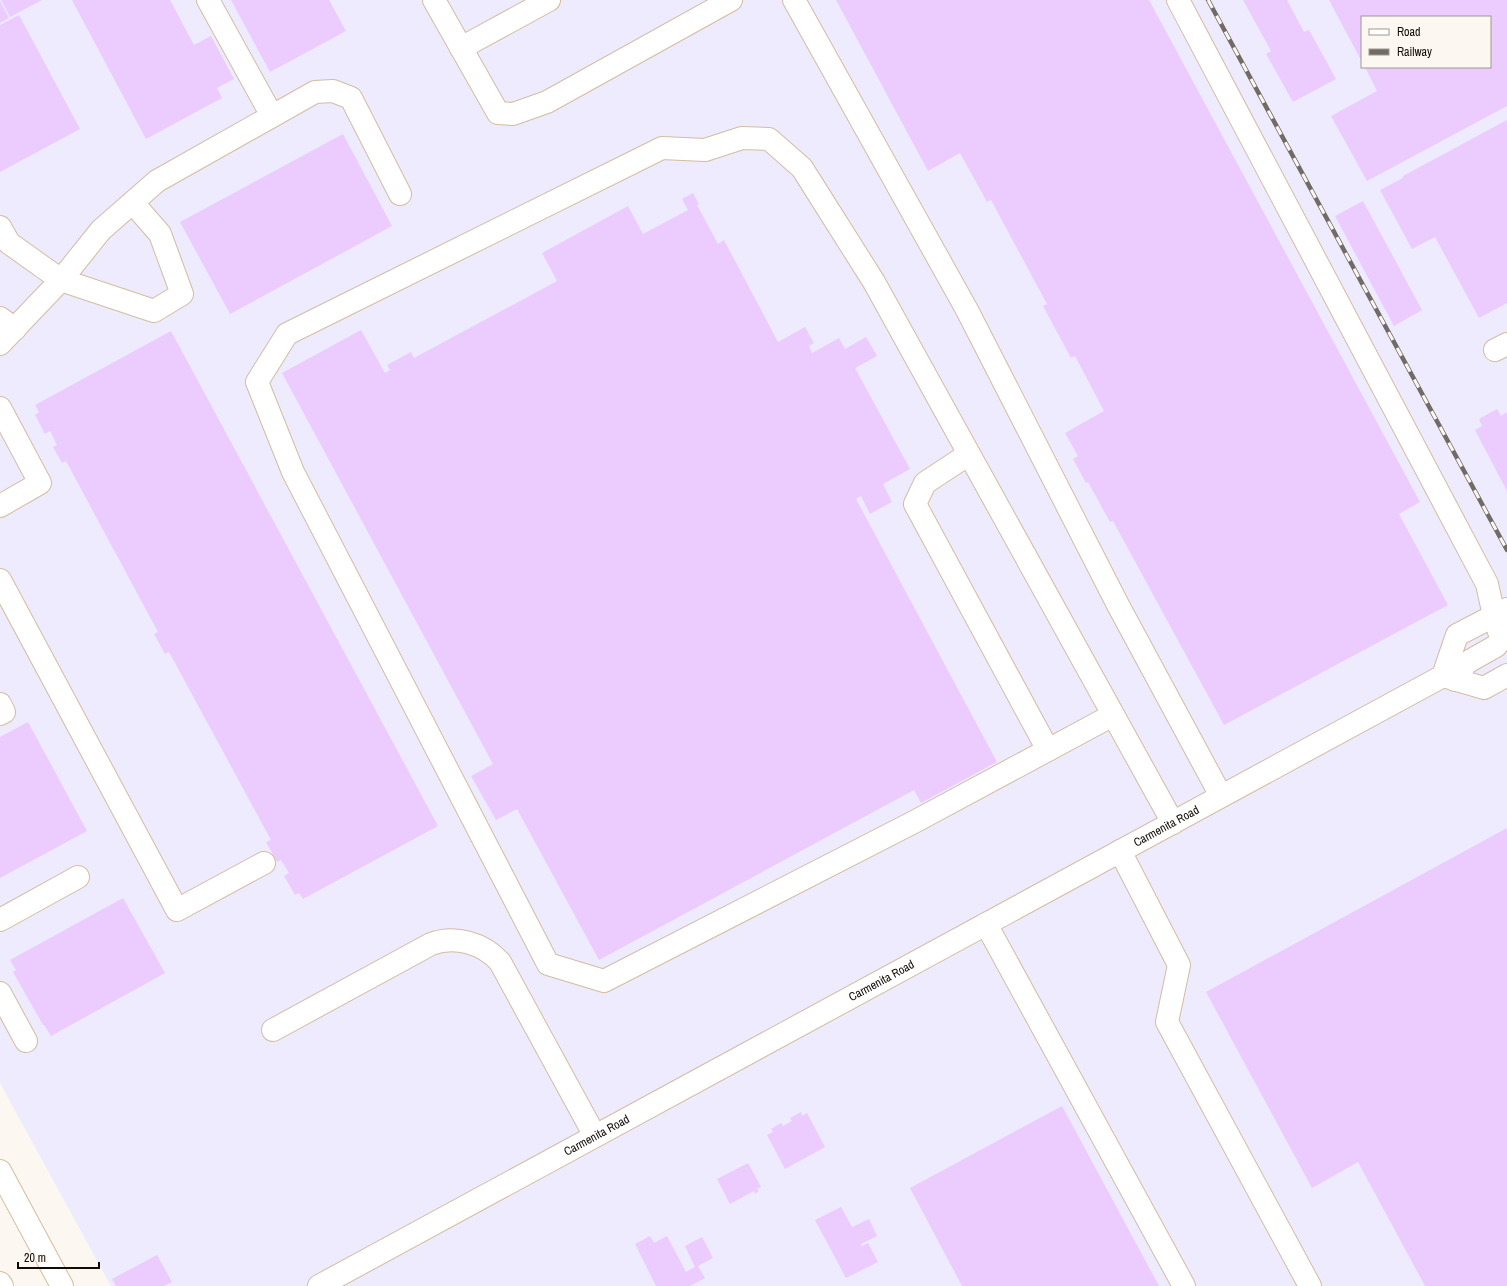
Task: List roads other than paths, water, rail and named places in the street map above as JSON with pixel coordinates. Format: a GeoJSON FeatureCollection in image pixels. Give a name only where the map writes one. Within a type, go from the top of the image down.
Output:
{"type":"FeatureCollection","features":[{"type":"Feature","properties":{"kind":"main road"},"geometry":{"type":"LineString","coordinates":[[208,0],[272,116]]}},
{"type":"Feature","properties":{"kind":"main road"},"geometry":{"type":"LineString","coordinates":[[434,0],[498,113],[513,114],[547,102],[731,0]]}},
{"type":"Feature","properties":{"kind":"main road"},"geometry":{"type":"LineString","coordinates":[[461,48],[549,0]]}},
{"type":"Feature","properties":{"kind":"main road"},"geometry":{"type":"LineString","coordinates":[[794,0],[967,310],[1118,605],[1221,796]]}},
{"type":"Feature","properties":{"kind":"main road"},"geometry":{"type":"LineString","coordinates":[[1178,0],[1487,584],[1500,612],[1457,636],[1449,678],[1484,688],[1507,676]]}},
{"type":"Feature","properties":{"kind":"main road"},"geometry":{"type":"LineString","coordinates":[[5,331],[61,280],[101,230],[157,182],[315,92],[333,91],[351,98],[400,194]]}},
{"type":"Feature","properties":{"kind":"main road"},"geometry":{"type":"LineString","coordinates":[[1114,715],[914,822],[604,981],[548,964],[293,472],[257,382],[287,334],[662,148],[705,150],[742,138],[769,139],[802,168],[874,282],[1114,715],[1173,823]]}},
{"type":"Feature","properties":{"kind":"main road"},"geometry":{"type":"LineString","coordinates":[[0,227],[9,243],[61,280],[154,311],[182,294],[160,234],[133,203]]}},
{"type":"Feature","properties":{"kind":"main road"},"geometry":{"type":"LineString","coordinates":[[0,408],[40,484],[0,506]]}},
{"type":"Feature","properties":{"kind":"main road"},"geometry":{"type":"LineString","coordinates":[[969,454],[925,483],[915,504],[1048,750]]}},
{"type":"Feature","properties":{"kind":"main road"},"geometry":{"type":"LineString","coordinates":[[0,580],[177,910],[264,863]]}},
{"type":"Feature","properties":{"kind":"main road","name":"Carmenita Road"},"geometry":{"type":"LineString","coordinates":[[319,1286],[1221,796],[1449,678]]}},
{"type":"Feature","properties":{"kind":"main road"},"geometry":{"type":"LineString","coordinates":[[0,704],[4,712],[0,714]]}},
{"type":"Feature","properties":{"kind":"main road"},"geometry":{"type":"LineString","coordinates":[[1120,851],[1179,965],[1167,1022],[1310,1286]]}},
{"type":"Feature","properties":{"kind":"main road"},"geometry":{"type":"LineString","coordinates":[[0,920],[78,877]]}},
{"type":"Feature","properties":{"kind":"main road"},"geometry":{"type":"LineString","coordinates":[[986,924],[1184,1286]]}},
{"type":"Feature","properties":{"kind":"main road"},"geometry":{"type":"LineString","coordinates":[[273,1030],[431,944],[450,940],[473,944],[490,952],[500,962],[595,1136]]}},
{"type":"Feature","properties":{"kind":"main road"},"geometry":{"type":"LineString","coordinates":[[0,993],[26,1041]]}},
{"type":"Feature","properties":{"kind":"main road"},"geometry":{"type":"LineString","coordinates":[[0,1171],[62,1286]]}},
{"type":"Feature","properties":{"kind":"railway"},"geometry":{"type":"LineString","coordinates":[[1208,0],[1507,550]]}}]}
